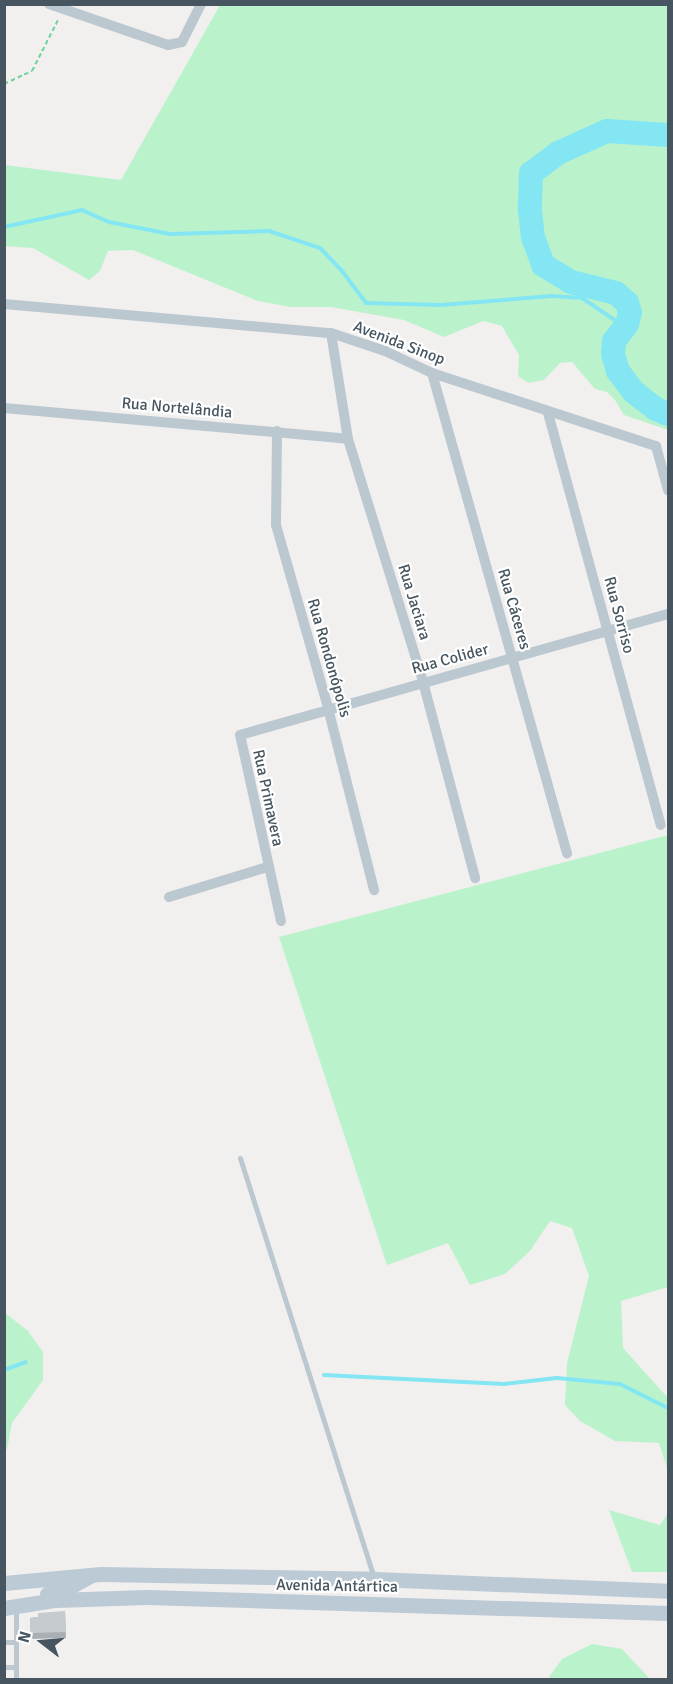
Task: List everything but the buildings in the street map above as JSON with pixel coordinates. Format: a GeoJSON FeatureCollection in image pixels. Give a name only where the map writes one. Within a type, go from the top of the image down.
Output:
{"type":"FeatureCollection","features":[{"type":"Feature","properties":{"kind":"main road","name":"Avenida Antártica"},"geometry":{"type":"LineString","coordinates":[[4,1583],[92,1574],[375,1579],[669,1591]]}},
{"type":"Feature","properties":{"kind":"main road"},"geometry":{"type":"LineString","coordinates":[[10,1607],[70,1587],[92,1574]]}},
{"type":"Feature","properties":{"kind":"main road","name":"Avenida Antártica"},"geometry":{"type":"LineString","coordinates":[[10,1607],[97,1597],[147,1597],[669,1613]]}},
{"type":"Feature","properties":{"kind":"street"},"geometry":{"type":"LineString","coordinates":[[49,4],[64,7],[168,45],[182,42],[201,4]]}},
{"type":"Feature","properties":{"kind":"street","name":"Avenida Sinop"},"geometry":{"type":"LineString","coordinates":[[4,304],[331,333],[548,413],[656,446],[669,490]]}},
{"type":"Feature","properties":{"kind":"street","name":"Rua Jaciara"},"geometry":{"type":"LineString","coordinates":[[331,333],[348,439],[423,682],[476,878]]}},
{"type":"Feature","properties":{"kind":"street","name":"Rua Cáceres"},"geometry":{"type":"LineString","coordinates":[[432,372],[567,854]]}},
{"type":"Feature","properties":{"kind":"street","name":"Rua Nortelândia"},"geometry":{"type":"LineString","coordinates":[[4,408],[348,439]]}},
{"type":"Feature","properties":{"kind":"street","name":"Rua Sorriso"},"geometry":{"type":"LineString","coordinates":[[548,413],[661,825]]}},
{"type":"Feature","properties":{"kind":"street","name":"Rua Rondonópolis"},"geometry":{"type":"LineString","coordinates":[[277,431],[276,525],[328,708],[374,890]]}},
{"type":"Feature","properties":{"kind":"street","name":"Rua Colider"},"geometry":{"type":"LineString","coordinates":[[240,735],[328,708],[513,659],[669,614]]}},
{"type":"Feature","properties":{"kind":"street","name":"Rua Primavera"},"geometry":{"type":"LineString","coordinates":[[240,735],[267,867],[281,921]]}},
{"type":"Feature","properties":{"kind":"street","name":"Rua Primavera"},"geometry":{"type":"LineString","coordinates":[[169,897],[267,867]]}},
{"type":"Feature","properties":{"kind":"lane"},"geometry":{"type":"LineString","coordinates":[[240,1158],[375,1579]]}},
{"type":"Feature","properties":{"kind":"lane"},"geometry":{"type":"LineString","coordinates":[[10,1607],[16,1642],[16,1680]]}},
{"type":"Feature","properties":{"kind":"lane"},"geometry":{"type":"LineString","coordinates":[[4,1642],[16,1642]]}},
{"type":"Feature","properties":{"kind":"lane"},"geometry":{"type":"LineString","coordinates":[[4,1667],[16,1667]]}},
{"type":"Feature","properties":{"kind":"path"},"geometry":{"type":"LineString","coordinates":[[4,84],[32,71],[64,7]]}},
{"type":"Feature","properties":{"kind":"green space"},"geometry":{"type":"Polygon","coordinates":[[[220,5],[668,5],[668,430],[624,415],[615,400],[607,392],[595,389],[572,362],[560,363],[544,380],[528,383],[518,376],[519,355],[502,326],[483,321],[444,337],[404,320],[331,307],[291,307],[258,301],[133,250],[108,251],[100,271],[89,280],[33,248],[5,246],[5,165],[121,180],[220,5]]]}},
{"type":"Feature","properties":{"kind":"green space"},"geometry":{"type":"Polygon","coordinates":[[[668,835],[668,1287],[621,1301],[623,1348],[668,1398],[668,1471],[659,1443],[615,1441],[580,1421],[565,1405],[567,1363],[589,1276],[572,1228],[550,1221],[530,1251],[505,1274],[470,1285],[448,1243],[387,1265],[279,937],[668,835]]]}},
{"type":"Feature","properties":{"kind":"green space"},"geometry":{"type":"Polygon","coordinates":[[[4,1312],[28,1331],[43,1352],[43,1380],[12,1423],[7,1449],[5,1449],[4,1312]]]}},
{"type":"Feature","properties":{"kind":"green space"},"geometry":{"type":"Polygon","coordinates":[[[609,1510],[660,1525],[668,1513],[668,1572],[632,1572],[609,1510]]]}},
{"type":"Feature","properties":{"kind":"green space"},"geometry":{"type":"Polygon","coordinates":[[[592,1644],[622,1649],[650,1679],[551,1679],[549,1677],[562,1659],[592,1644]]]}},
{"type":"Feature","properties":{"kind":"waterway"},"geometry":{"type":"LineString","coordinates":[[668,135],[607,131],[558,153],[531,173],[530,210],[533,237],[543,265],[571,282],[616,293],[627,303],[630,313],[627,324],[614,341],[613,354],[618,371],[634,392],[656,409],[668,414]]}},
{"type":"Feature","properties":{"kind":"waterway"},"geometry":{"type":"LineString","coordinates":[[4,227],[82,210],[109,222],[170,234],[269,231],[320,248],[342,271],[366,303],[441,305],[552,296],[582,298],[625,327]]}},
{"type":"Feature","properties":{"kind":"waterway"},"geometry":{"type":"LineString","coordinates":[[4,1370],[26,1362]]}},
{"type":"Feature","properties":{"kind":"waterway"},"geometry":{"type":"LineString","coordinates":[[324,1375],[504,1384],[557,1378],[620,1384],[668,1408]]}}]}
